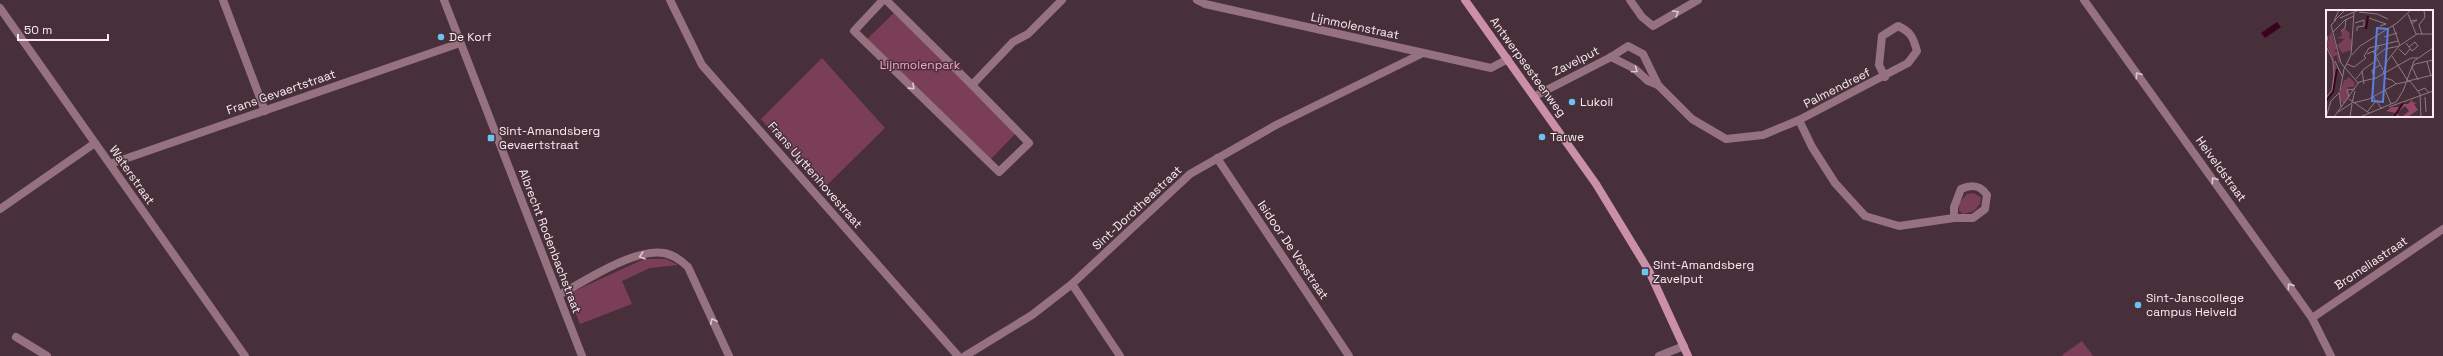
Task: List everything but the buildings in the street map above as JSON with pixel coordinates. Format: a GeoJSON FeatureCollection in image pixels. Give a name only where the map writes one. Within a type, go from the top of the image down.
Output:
{"type":"FeatureCollection","features":[{"type":"Feature","properties":{"kind":"main road","name":"Antwerpsesteenweg"},"geometry":{"type":"LineString","coordinates":[[1465,0],[1596,184],[1649,271],[1688,356]]}},
{"type":"Feature","properties":{"kind":"street"},"geometry":{"type":"LineString","coordinates":[[223,0],[265,111]]}},
{"type":"Feature","properties":{"kind":"street","name":"Albrecht Rodenbachstraat"},"geometry":{"type":"LineString","coordinates":[[444,0],[582,356]]}},
{"type":"Feature","properties":{"kind":"street","name":"Frans Uyttenhovestraat"},"geometry":{"type":"LineString","coordinates":[[670,0],[702,65],[958,356]]}},
{"type":"Feature","properties":{"kind":"street"},"geometry":{"type":"LineString","coordinates":[[883,0],[854,30],[999,172],[1029,142],[886,0]]}},
{"type":"Feature","properties":{"kind":"street"},"geometry":{"type":"LineString","coordinates":[[972,84],[1013,42],[1028,34],[1062,0]]}},
{"type":"Feature","properties":{"kind":"street","name":"Lijnmolenstraat"},"geometry":{"type":"LineString","coordinates":[[1197,0],[1206,4],[1285,23],[1491,68],[1508,59]]}},
{"type":"Feature","properties":{"kind":"street"},"geometry":{"type":"LineString","coordinates":[[1630,0],[1642,17],[1653,26],[1698,0]]}},
{"type":"Feature","properties":{"kind":"street","name":"Heiveldstraat"},"geometry":{"type":"LineString","coordinates":[[2084,0],[2312,318],[2331,356]]}},
{"type":"Feature","properties":{"kind":"street","name":"Waterstraat"},"geometry":{"type":"LineString","coordinates":[[0,8],[245,356]]}},
{"type":"Feature","properties":{"kind":"street","name":"Palmendreef"},"geometry":{"type":"LineString","coordinates":[[1628,46],[1643,54],[1658,85],[1692,119],[1726,139],[1763,135],[1799,120],[1885,77],[1908,63],[1917,51],[1909,31],[1898,26],[1882,36],[1879,65],[1885,77]]}},
{"type":"Feature","properties":{"kind":"street","name":"Frans Gevaertstraat"},"geometry":{"type":"LineString","coordinates":[[110,164],[460,43]]}},
{"type":"Feature","properties":{"kind":"street","name":"Zavelput"},"geometry":{"type":"LineString","coordinates":[[1534,96],[1611,57],[1628,46]]}},
{"type":"Feature","properties":{"kind":"street","name":"Sint-Dorotheastraat"},"geometry":{"type":"LineString","coordinates":[[965,356],[1032,315],[1072,284],[1190,174],[1276,125],[1423,53]]}},
{"type":"Feature","properties":{"kind":"street","name":"Palmendreef"},"geometry":{"type":"LineString","coordinates":[[1611,57],[1635,69],[1648,81],[1658,85]]}},
{"type":"Feature","properties":{"kind":"street","name":"Palmendreef"},"geometry":{"type":"LineString","coordinates":[[1799,120],[1812,147],[1835,183],[1865,216],[1899,226],[1954,218],[1973,218],[1985,209],[1987,195],[1983,189],[1977,186],[1968,186],[1961,189],[1954,206],[1954,218]]}},
{"type":"Feature","properties":{"kind":"street"},"geometry":{"type":"LineString","coordinates":[[0,209],[95,144]]}},
{"type":"Feature","properties":{"kind":"street","name":"Isidoor De Vosstraat"},"geometry":{"type":"LineString","coordinates":[[1217,158],[1349,356]]}},
{"type":"Feature","properties":{"kind":"street","name":"Bromeliastraat"},"geometry":{"type":"LineString","coordinates":[[2312,318],[2443,229]]}},
{"type":"Feature","properties":{"kind":"street"},"geometry":{"type":"LineString","coordinates":[[559,295],[603,272],[643,254],[664,253],[679,258],[688,267],[729,356]]}},
{"type":"Feature","properties":{"kind":"street"},"geometry":{"type":"LineString","coordinates":[[1072,284],[1120,356]]}},
{"type":"Feature","properties":{"kind":"street"},"geometry":{"type":"LineString","coordinates":[[16,337],[47,356]]}},
{"type":"Feature","properties":{"kind":"street"},"geometry":{"type":"LineString","coordinates":[[1658,356],[1684,346]]}},
{"type":"Feature","properties":{"kind":"green space","name":"Lijnmolenpark"},"geometry":{"type":"Polygon","coordinates":[[[894,13],[1016,133],[991,159],[867,39],[894,13]]]}},
{"type":"Feature","properties":{"kind":"green space"},"geometry":{"type":"Polygon","coordinates":[[[822,58],[885,128],[823,189],[761,119],[822,58]]]}},
{"type":"Feature","properties":{"kind":"green space"},"geometry":{"type":"Polygon","coordinates":[[[1973,193],[1981,197],[1980,204],[1974,211],[1963,214],[1959,210],[1959,203],[1967,194],[1973,193]]]}},
{"type":"Feature","properties":{"kind":"green space"},"geometry":{"type":"Polygon","coordinates":[[[644,259],[666,259],[678,265],[650,268],[622,281],[632,304],[580,324],[568,294],[644,259]]]}},
{"type":"Feature","properties":{"kind":"green space"},"geometry":{"type":"Polygon","coordinates":[[[2082,341],[2093,356],[2062,355],[2082,341]]]}},
{"type":"Feature","properties":{"kind":"shaded area"},"geometry":{"type":"Polygon","coordinates":[[[2277,22],[2281,27],[2265,38],[2261,33],[2277,22]]]}},
{"type":"Feature","properties":{"kind":"place","name":"De Korf"},"geometry":{"type":"Point","coordinates":[441,37]}},
{"type":"Feature","properties":{"kind":"place","name":"Lukoil"},"geometry":{"type":"Point","coordinates":[1572,102]}},
{"type":"Feature","properties":{"kind":"place","name":"Tarwe"},"geometry":{"type":"Point","coordinates":[1542,137]}},
{"type":"Feature","properties":{"kind":"place","name":"Sint-Amandsberg Gevaertstraat"},"geometry":{"type":"Point","coordinates":[491,138]}},
{"type":"Feature","properties":{"kind":"place","name":"Sint-Amandsberg Zavelput"},"geometry":{"type":"Point","coordinates":[1645,272]}},
{"type":"Feature","properties":{"kind":"place","name":"Sint-Janscollege campus Heiveld"},"geometry":{"type":"Point","coordinates":[2138,305]}}]}
